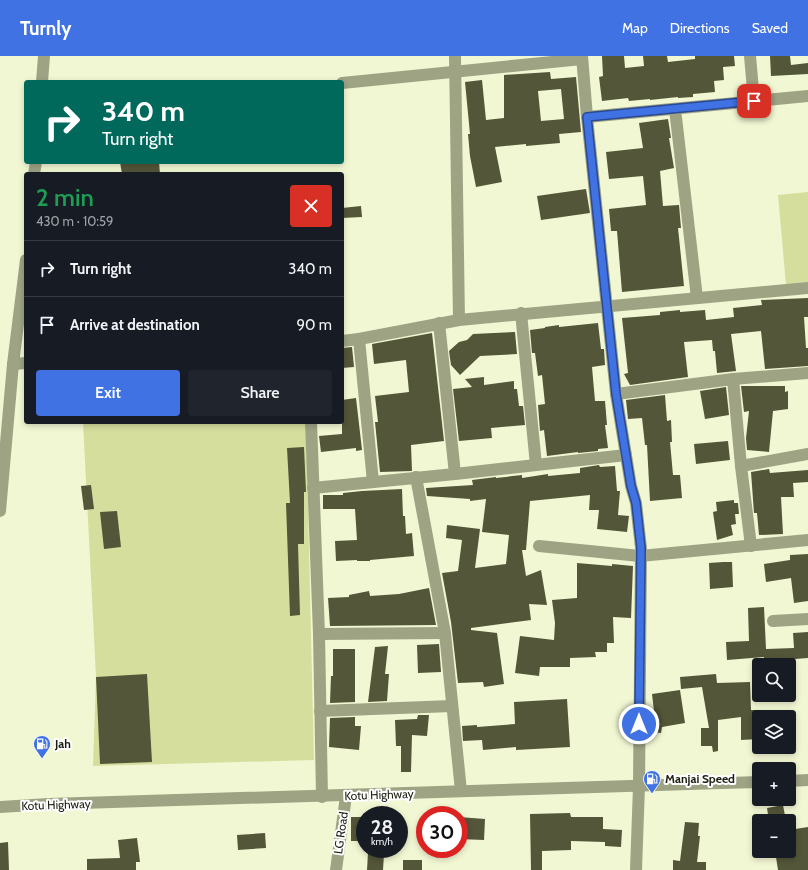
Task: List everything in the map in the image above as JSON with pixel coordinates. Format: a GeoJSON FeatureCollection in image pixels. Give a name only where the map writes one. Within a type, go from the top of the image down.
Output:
{"type":"FeatureCollection","features":[{"type":"Feature","properties":{"kind":"street"},"geometry":{"type":"LineString","coordinates":[[42,80],[44,56]]}},
{"type":"Feature","properties":{"kind":"street"},"geometry":{"type":"LineString","coordinates":[[455,56],[458,320]]}},
{"type":"Feature","properties":{"kind":"street"},"geometry":{"type":"LineString","coordinates":[[750,56],[754,101]]}},
{"type":"Feature","properties":{"kind":"street"},"geometry":{"type":"LineString","coordinates":[[344,83],[455,71],[548,64],[582,58],[616,394],[631,486],[636,503],[641,548],[639,786],[636,870]]}},
{"type":"Feature","properties":{"kind":"street"},"geometry":{"type":"LineString","coordinates":[[587,117],[808,96]]}},
{"type":"Feature","properties":{"kind":"street"},"geometry":{"type":"LineString","coordinates":[[675,109],[697,298]]}},
{"type":"Feature","properties":{"kind":"street"},"geometry":{"type":"LineString","coordinates":[[0,511],[13,364],[24,276]]}},
{"type":"Feature","properties":{"kind":"street"},"geometry":{"type":"LineString","coordinates":[[344,341],[458,320],[521,313],[808,288]]}},
{"type":"Feature","properties":{"kind":"street"},"geometry":{"type":"LineString","coordinates":[[521,313],[536,465]]}},
{"type":"Feature","properties":{"kind":"street"},"geometry":{"type":"LineString","coordinates":[[439,323],[455,474]]}},
{"type":"Feature","properties":{"kind":"street"},"geometry":{"type":"LineString","coordinates":[[359,339],[373,482]]}},
{"type":"Feature","properties":{"kind":"street"},"geometry":{"type":"LineString","coordinates":[[13,364],[24,363]]}},
{"type":"Feature","properties":{"kind":"street"},"geometry":{"type":"LineString","coordinates":[[616,394],[733,379],[808,373]]}},
{"type":"Feature","properties":{"kind":"street"},"geometry":{"type":"LineString","coordinates":[[733,379],[741,466],[751,546]]}},
{"type":"Feature","properties":{"kind":"street"},"geometry":{"type":"LineString","coordinates":[[311,424],[319,634],[322,797]]}},
{"type":"Feature","properties":{"kind":"street"},"geometry":{"type":"LineString","coordinates":[[741,466],[808,454]]}},
{"type":"Feature","properties":{"kind":"street"},"geometry":{"type":"LineString","coordinates":[[313,488],[626,455]]}},
{"type":"Feature","properties":{"kind":"street"},"geometry":{"type":"LineString","coordinates":[[416,477],[445,633],[461,791]]}},
{"type":"Feature","properties":{"kind":"street"},"geometry":{"type":"LineString","coordinates":[[539,546],[640,556],[808,540]]}},
{"type":"Feature","properties":{"kind":"street"},"geometry":{"type":"LineString","coordinates":[[773,621],[808,619]]}},
{"type":"Feature","properties":{"kind":"street"},"geometry":{"type":"LineString","coordinates":[[319,634],[445,633]]}},
{"type":"Feature","properties":{"kind":"street"},"geometry":{"type":"LineString","coordinates":[[320,711],[452,706]]}},
{"type":"Feature","properties":{"kind":"street"},"geometry":{"type":"LineString","coordinates":[[796,781],[808,780]]}},
{"type":"Feature","properties":{"kind":"street","name":"Kotu Highway"},"geometry":{"type":"LineString","coordinates":[[0,807],[49,804],[322,797],[461,791],[752,782]]}},
{"type":"Feature","properties":{"kind":"street","name":"LG Road"},"geometry":{"type":"LineString","coordinates":[[336,870],[346,796]]}},
{"type":"Feature","properties":{"kind":"green space"},"geometry":{"type":"Polygon","coordinates":[[[808,192],[808,282],[786,285],[778,195],[808,192]]]}},
{"type":"Feature","properties":{"kind":"green space"},"geometry":{"type":"Polygon","coordinates":[[[83,424],[306,424],[314,760],[93,766],[96,677],[83,424]]]}},
{"type":"Feature","properties":{"kind":"building"},"geometry":{"type":"Polygon","coordinates":[[[602,56],[624,56],[625,68],[644,66],[643,56],[667,56],[668,62],[695,59],[695,56],[734,56],[735,66],[723,67],[724,80],[714,81],[715,92],[693,94],[693,97],[629,101],[628,98],[602,101],[599,77],[603,76],[602,56]]]}},
{"type":"Feature","properties":{"kind":"building"},"geometry":{"type":"Polygon","coordinates":[[[770,56],[790,56],[791,65],[808,63],[808,74],[771,76],[770,56]]]}},
{"type":"Feature","properties":{"kind":"building"},"geometry":{"type":"Polygon","coordinates":[[[550,72],[551,79],[576,77],[581,132],[559,134],[560,143],[495,147],[502,182],[476,187],[470,156],[468,134],[470,134],[465,82],[482,80],[486,120],[504,118],[504,75],[550,72]],[[561,89],[538,91],[541,121],[564,119],[561,89]]]}},
{"type":"Feature","properties":{"kind":"building"},"geometry":{"type":"Polygon","coordinates":[[[668,119],[671,138],[669,138],[674,168],[660,171],[663,206],[679,205],[681,228],[678,228],[684,286],[622,292],[617,231],[611,231],[609,209],[646,205],[643,176],[609,179],[606,152],[643,148],[639,123],[668,119]]]}},
{"type":"Feature","properties":{"kind":"building"},"geometry":{"type":"Polygon","coordinates":[[[120,164],[159,164],[160,172],[122,172],[120,164]]]}},
{"type":"Feature","properties":{"kind":"building"},"geometry":{"type":"Polygon","coordinates":[[[586,189],[590,213],[541,220],[537,196],[586,189]]]}},
{"type":"Feature","properties":{"kind":"building"},"geometry":{"type":"Polygon","coordinates":[[[361,206],[362,217],[344,218],[344,208],[361,206]]]}},
{"type":"Feature","properties":{"kind":"building"},"geometry":{"type":"Polygon","coordinates":[[[808,298],[808,317],[804,317],[806,348],[808,348],[808,366],[765,369],[761,331],[731,334],[736,371],[717,373],[715,351],[713,351],[712,340],[684,342],[688,377],[630,385],[624,374],[628,373],[622,318],[660,315],[660,312],[680,310],[680,312],[705,310],[706,320],[734,317],[733,308],[762,305],[761,300],[808,298]]]}},
{"type":"Feature","properties":{"kind":"building"},"geometry":{"type":"Polygon","coordinates":[[[598,323],[601,349],[604,349],[605,365],[592,367],[595,401],[605,401],[607,425],[605,425],[608,448],[598,449],[598,451],[547,456],[544,430],[540,431],[538,405],[545,404],[542,375],[538,376],[535,353],[532,353],[530,330],[559,325],[559,327],[598,323]]]}},
{"type":"Feature","properties":{"kind":"building"},"geometry":{"type":"Polygon","coordinates":[[[515,332],[517,354],[480,356],[460,375],[451,365],[449,351],[459,342],[467,340],[473,334],[515,332]]]}},
{"type":"Feature","properties":{"kind":"building"},"geometry":{"type":"Polygon","coordinates":[[[432,333],[444,441],[411,445],[412,471],[380,472],[375,422],[378,422],[375,396],[409,392],[406,360],[374,364],[372,344],[432,333]]]}},
{"type":"Feature","properties":{"kind":"building"},"geometry":{"type":"Polygon","coordinates":[[[352,347],[354,367],[344,368],[344,348],[352,347]]]}},
{"type":"Feature","properties":{"kind":"building"},"geometry":{"type":"Polygon","coordinates":[[[484,377],[484,385],[514,381],[514,389],[517,389],[519,406],[523,406],[525,425],[491,428],[492,438],[459,441],[453,389],[472,387],[465,379],[484,377]]]}},
{"type":"Feature","properties":{"kind":"building"},"geometry":{"type":"Polygon","coordinates":[[[741,386],[785,386],[785,392],[788,391],[788,409],[773,411],[769,452],[747,450],[746,438],[749,411],[744,412],[741,386]]]}},
{"type":"Feature","properties":{"kind":"building"},"geometry":{"type":"Polygon","coordinates":[[[726,387],[729,415],[705,419],[700,391],[726,387]]]}},
{"type":"Feature","properties":{"kind":"building"},"geometry":{"type":"Polygon","coordinates":[[[665,395],[667,421],[671,420],[672,442],[670,442],[673,475],[680,475],[682,498],[650,501],[647,445],[645,445],[642,418],[628,419],[626,400],[665,395]]]}},
{"type":"Feature","properties":{"kind":"building"},"geometry":{"type":"Polygon","coordinates":[[[356,398],[362,450],[356,451],[356,448],[321,452],[319,436],[342,434],[342,424],[344,424],[344,400],[356,398]]]}},
{"type":"Feature","properties":{"kind":"building"},"geometry":{"type":"Polygon","coordinates":[[[728,441],[730,460],[696,464],[694,444],[728,441]]]}},
{"type":"Feature","properties":{"kind":"building"},"geometry":{"type":"Polygon","coordinates":[[[304,447],[306,492],[304,492],[304,544],[298,544],[300,615],[290,616],[286,503],[290,503],[287,448],[304,447]]]}},
{"type":"Feature","properties":{"kind":"building"},"geometry":{"type":"Polygon","coordinates":[[[599,465],[600,467],[615,466],[617,491],[620,491],[618,515],[629,516],[627,532],[597,529],[599,510],[589,510],[590,495],[530,501],[526,550],[522,550],[526,576],[541,570],[547,605],[529,604],[531,620],[471,628],[471,630],[497,633],[504,684],[484,687],[483,682],[458,683],[451,622],[442,573],[458,571],[462,540],[446,538],[447,525],[480,529],[475,568],[506,564],[509,535],[482,532],[486,499],[470,501],[470,499],[427,496],[426,488],[473,485],[472,480],[496,477],[522,475],[522,478],[548,474],[548,476],[580,473],[580,468],[599,465]]]}},
{"type":"Feature","properties":{"kind":"building"},"geometry":{"type":"Polygon","coordinates":[[[769,469],[770,473],[808,470],[808,482],[793,483],[794,497],[781,497],[783,534],[759,535],[757,513],[754,513],[751,472],[769,469]]]}},
{"type":"Feature","properties":{"kind":"building"},"geometry":{"type":"Polygon","coordinates":[[[91,485],[94,509],[84,510],[81,486],[91,485]]]}},
{"type":"Feature","properties":{"kind":"building"},"geometry":{"type":"Polygon","coordinates":[[[402,489],[403,516],[405,516],[406,534],[412,533],[414,556],[370,561],[336,561],[335,541],[357,540],[355,509],[323,509],[323,495],[343,495],[343,493],[362,491],[402,489]]]}},
{"type":"Feature","properties":{"kind":"building"},"geometry":{"type":"Polygon","coordinates":[[[734,500],[734,503],[738,503],[739,514],[735,514],[736,524],[731,525],[733,535],[717,540],[713,512],[717,511],[716,502],[734,500]]]}},
{"type":"Feature","properties":{"kind":"building"},"geometry":{"type":"Polygon","coordinates":[[[117,511],[121,547],[104,549],[100,512],[117,511]]]}},
{"type":"Feature","properties":{"kind":"building"},"geometry":{"type":"Polygon","coordinates":[[[808,554],[808,601],[794,603],[791,578],[766,582],[764,564],[790,560],[790,555],[808,554]]]}},
{"type":"Feature","properties":{"kind":"building"},"geometry":{"type":"Polygon","coordinates":[[[732,562],[733,587],[710,589],[709,563],[732,562]]]}},
{"type":"Feature","properties":{"kind":"building"},"geometry":{"type":"Polygon","coordinates":[[[577,563],[633,566],[631,618],[613,617],[614,643],[607,643],[607,652],[595,652],[596,657],[570,658],[570,667],[540,667],[539,676],[515,673],[520,636],[554,640],[555,623],[552,600],[577,598],[577,563]]]}},
{"type":"Feature","properties":{"kind":"building"},"geometry":{"type":"Polygon","coordinates":[[[429,588],[436,625],[330,626],[328,598],[349,597],[349,595],[369,591],[370,596],[399,594],[429,588]]]}},
{"type":"Feature","properties":{"kind":"building"},"geometry":{"type":"Polygon","coordinates":[[[764,607],[766,649],[794,648],[793,633],[808,632],[808,658],[764,657],[727,660],[726,642],[749,641],[748,608],[764,607]]]}},
{"type":"Feature","properties":{"kind":"building"},"geometry":{"type":"Polygon","coordinates":[[[439,644],[441,672],[418,673],[417,645],[439,644]]]}},
{"type":"Feature","properties":{"kind":"building"},"geometry":{"type":"Polygon","coordinates":[[[388,646],[385,674],[389,674],[387,701],[368,702],[375,647],[388,646]]]}},
{"type":"Feature","properties":{"kind":"building"},"geometry":{"type":"Polygon","coordinates":[[[333,649],[355,649],[355,702],[330,703],[331,676],[333,676],[333,649]]]}},
{"type":"Feature","properties":{"kind":"building"},"geometry":{"type":"Polygon","coordinates":[[[147,674],[152,762],[100,764],[96,677],[147,674]]]}},
{"type":"Feature","properties":{"kind":"building"},"geometry":{"type":"Polygon","coordinates":[[[716,674],[717,683],[750,682],[752,739],[741,740],[741,717],[718,720],[718,751],[713,752],[712,746],[701,746],[701,728],[709,728],[702,687],[681,689],[680,677],[716,674]]]}},
{"type":"Feature","properties":{"kind":"building"},"geometry":{"type":"Polygon","coordinates":[[[680,690],[685,723],[662,727],[661,733],[650,732],[651,720],[655,720],[652,694],[680,690]]]}},
{"type":"Feature","properties":{"kind":"building"},"geometry":{"type":"Polygon","coordinates":[[[567,699],[570,747],[516,750],[516,747],[483,750],[482,740],[463,741],[462,726],[477,725],[477,727],[515,724],[514,702],[567,699]]]}},
{"type":"Feature","properties":{"kind":"building"},"geometry":{"type":"Polygon","coordinates":[[[418,715],[429,715],[427,736],[412,735],[411,772],[401,772],[401,746],[396,746],[395,720],[417,719],[418,715]]]}},
{"type":"Feature","properties":{"kind":"building"},"geometry":{"type":"Polygon","coordinates":[[[355,717],[355,726],[361,726],[359,750],[329,747],[330,718],[355,717]]]}},
{"type":"Feature","properties":{"kind":"building"},"geometry":{"type":"Polygon","coordinates":[[[783,806],[785,814],[768,814],[767,808],[783,806]]]}},
{"type":"Feature","properties":{"kind":"building"},"geometry":{"type":"Polygon","coordinates":[[[570,813],[571,817],[603,817],[603,829],[622,830],[621,847],[605,846],[605,842],[571,841],[571,850],[542,851],[542,870],[531,870],[530,814],[570,813]]]}},
{"type":"Feature","properties":{"kind":"building"},"geometry":{"type":"Polygon","coordinates":[[[351,817],[356,817],[356,841],[351,841],[351,817]]]}},
{"type":"Feature","properties":{"kind":"building"},"geometry":{"type":"Polygon","coordinates":[[[468,818],[485,819],[484,840],[468,839],[468,818]]]}},
{"type":"Feature","properties":{"kind":"building"},"geometry":{"type":"Polygon","coordinates":[[[685,822],[699,823],[698,836],[700,836],[697,862],[706,862],[706,870],[673,870],[673,860],[680,861],[685,822]]]}},
{"type":"Feature","properties":{"kind":"building"},"geometry":{"type":"Polygon","coordinates":[[[808,827],[808,870],[778,870],[776,858],[796,858],[796,829],[808,827]]]}},
{"type":"Feature","properties":{"kind":"building"},"geometry":{"type":"Polygon","coordinates":[[[265,833],[266,848],[238,850],[237,835],[265,833]]]}},
{"type":"Feature","properties":{"kind":"building"},"geometry":{"type":"Polygon","coordinates":[[[137,838],[140,862],[136,862],[136,870],[87,870],[87,859],[120,858],[118,840],[137,838]]]}},
{"type":"Feature","properties":{"kind":"building"},"geometry":{"type":"Polygon","coordinates":[[[8,842],[9,870],[0,870],[0,843],[8,842]]]}},
{"type":"Feature","properties":{"kind":"building"},"geometry":{"type":"Polygon","coordinates":[[[368,858],[384,858],[383,870],[367,870],[368,858]]]}},
{"type":"Feature","properties":{"kind":"building"},"geometry":{"type":"Polygon","coordinates":[[[403,860],[422,860],[422,870],[403,870],[403,860]]]}},
{"type":"Feature","properties":{"kind":"place","name":"Jah"},"geometry":{"type":"Point","coordinates":[42,759]}},
{"type":"Feature","properties":{"kind":"place","name":"Manjai Speed"},"geometry":{"type":"Point","coordinates":[652,794]}},
{"type":"Feature","properties":{"kind":"route"},"geometry":{"type":"LineString","coordinates":[[639,724],[641,548],[636,503],[631,486],[616,394],[587,117],[754,101]]}}]}
